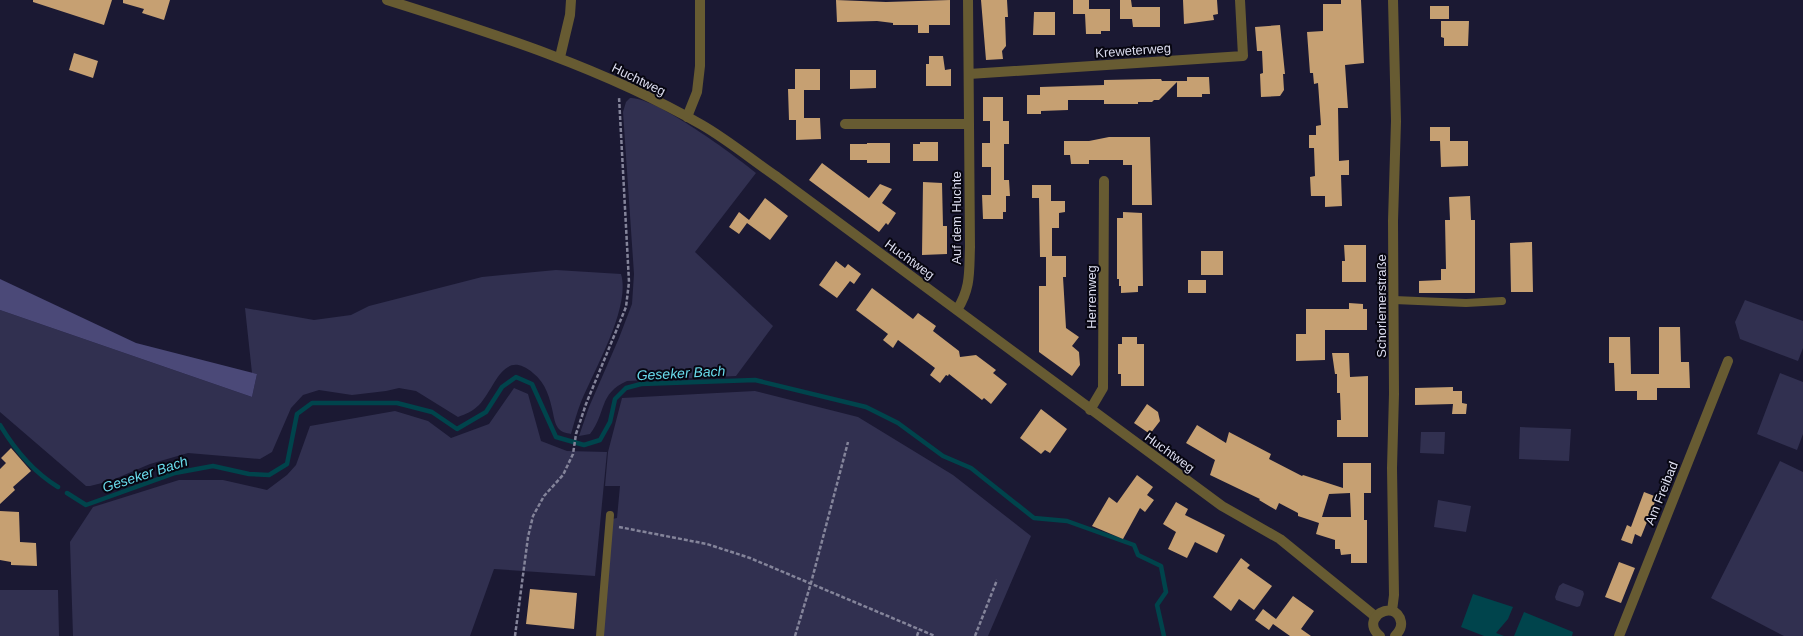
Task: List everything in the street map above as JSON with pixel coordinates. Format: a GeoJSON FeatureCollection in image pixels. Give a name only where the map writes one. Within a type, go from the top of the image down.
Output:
{"type":"FeatureCollection","features":[{"type":"Feature","properties":{"kind":"street","name":"Huchtweg"},"geometry":{"type":"LineString","coordinates":[[387,0],[514,40],[560,57],[619,83],[703,126],[776,177],[1222,506],[1280,539],[1376,617]]}},
{"type":"Feature","properties":{"kind":"street"},"geometry":{"type":"LineString","coordinates":[[560,57],[570,15],[571,0]]}},
{"type":"Feature","properties":{"kind":"street"},"geometry":{"type":"LineString","coordinates":[[687,117],[697,92],[700,66],[700,0]]}},
{"type":"Feature","properties":{"kind":"street","name":"Auf dem Huchte"},"geometry":{"type":"LineString","coordinates":[[957,310],[965,297],[968,288],[970,247],[968,0]]}},
{"type":"Feature","properties":{"kind":"street","name":"Kreweterweg"},"geometry":{"type":"LineString","coordinates":[[969,74],[1243,56],[1240,0]]}},
{"type":"Feature","properties":{"kind":"street","name":"Schorlemerstraße"},"geometry":{"type":"LineString","coordinates":[[1392,611],[1394,594],[1392,468],[1394,300],[1393,213],[1396,108],[1393,0]]}},
{"type":"Feature","properties":{"kind":"street"},"geometry":{"type":"LineString","coordinates":[[844,124],[969,124]]}},
{"type":"Feature","properties":{"kind":"street","name":"Herrenweg"},"geometry":{"type":"LineString","coordinates":[[1090,410],[1103,388],[1104,181]]}},
{"type":"Feature","properties":{"kind":"street","name":"Am Freibad"},"geometry":{"type":"LineString","coordinates":[[1619,636],[1728,361]]}},
{"type":"Feature","properties":{"kind":"street"},"geometry":{"type":"LineString","coordinates":[[1380,636],[1374,629],[1376,617],[1383,611],[1392,611],[1400,620],[1400,635]]}},
{"type":"Feature","properties":{"kind":"lane"},"geometry":{"type":"LineString","coordinates":[[1394,300],[1466,303],[1502,301]]}},
{"type":"Feature","properties":{"kind":"lane"},"geometry":{"type":"LineString","coordinates":[[600,636],[610,515]]}},
{"type":"Feature","properties":{"kind":"path"},"geometry":{"type":"LineString","coordinates":[[515,636],[528,537],[533,516],[544,496],[562,475],[573,454],[576,434],[586,404],[615,336],[627,300],[629,282],[619,83]]}},
{"type":"Feature","properties":{"kind":"path"},"geometry":{"type":"LineString","coordinates":[[795,636],[811,583],[848,442]]}},
{"type":"Feature","properties":{"kind":"path"},"geometry":{"type":"LineString","coordinates":[[609,526],[631,528],[707,544],[750,558],[935,636]]}},
{"type":"Feature","properties":{"kind":"path"},"geometry":{"type":"LineString","coordinates":[[975,636],[997,580]]}},
{"type":"Feature","properties":{"kind":"path"},"geometry":{"type":"LineString","coordinates":[[917,636],[919,630]]}},
{"type":"Feature","properties":{"kind":"shaded area"},"geometry":{"type":"Polygon","coordinates":[[[630,98],[641,100],[657,106],[675,116],[714,141],[756,173],[695,252],[773,326],[736,376],[627,381],[611,392],[590,434],[579,436],[589,407],[632,304],[634,274],[623,112],[626,102],[630,98]]]}},
{"type":"Feature","properties":{"kind":"shaded area"},"geometry":{"type":"Polygon","coordinates":[[[556,270],[621,274],[623,288],[621,303],[610,338],[581,402],[571,434],[565,433],[557,426],[549,397],[544,386],[537,377],[523,366],[514,365],[507,367],[501,373],[479,405],[458,417],[416,391],[399,388],[352,395],[319,390],[303,395],[291,408],[272,452],[260,459],[188,453],[150,464],[110,481],[86,486],[0,412],[0,310],[252,397],[257,374],[252,373],[245,308],[314,320],[351,315],[369,306],[482,277],[556,270]]]}},
{"type":"Feature","properties":{"kind":"shaded area"},"geometry":{"type":"Polygon","coordinates":[[[0,279],[136,343],[257,374],[252,397],[0,310],[0,279]]]}},
{"type":"Feature","properties":{"kind":"shaded area"},"geometry":{"type":"Polygon","coordinates":[[[1745,300],[1803,321],[1803,348],[1798,361],[1740,339],[1735,322],[1745,300]]]}},
{"type":"Feature","properties":{"kind":"shaded area"},"geometry":{"type":"Polygon","coordinates":[[[1780,373],[1803,382],[1803,434],[1797,450],[1757,434],[1780,373]]]}},
{"type":"Feature","properties":{"kind":"shaded area"},"geometry":{"type":"Polygon","coordinates":[[[514,388],[528,394],[541,441],[567,451],[607,452],[595,576],[494,569],[470,636],[73,636],[70,542],[93,507],[179,480],[223,480],[267,490],[287,475],[296,465],[310,426],[395,411],[428,421],[451,438],[489,424],[514,388]]]}},
{"type":"Feature","properties":{"kind":"shaded area"},"geometry":{"type":"Polygon","coordinates":[[[755,391],[858,417],[953,475],[1031,536],[988,636],[603,636],[612,519],[617,518],[620,486],[605,486],[608,452],[622,398],[755,391]]]}},
{"type":"Feature","properties":{"kind":"shaded area"},"geometry":{"type":"Polygon","coordinates":[[[1520,427],[1571,429],[1569,461],[1519,459],[1520,427]]]}},
{"type":"Feature","properties":{"kind":"shaded area"},"geometry":{"type":"Polygon","coordinates":[[[1421,432],[1445,432],[1444,454],[1420,453],[1421,432]]]}},
{"type":"Feature","properties":{"kind":"shaded area"},"geometry":{"type":"Polygon","coordinates":[[[1780,461],[1803,472],[1803,636],[1784,636],[1711,598],[1780,461]]]}},
{"type":"Feature","properties":{"kind":"shaded area"},"geometry":{"type":"Polygon","coordinates":[[[1438,500],[1471,506],[1466,532],[1434,527],[1438,500]]]}},
{"type":"Feature","properties":{"kind":"shaded area"},"geometry":{"type":"Polygon","coordinates":[[[1563,583],[1583,591],[1584,594],[1580,606],[1577,607],[1556,600],[1555,597],[1559,586],[1563,583]]]}},
{"type":"Feature","properties":{"kind":"shaded area"},"geometry":{"type":"Polygon","coordinates":[[[0,590],[58,590],[59,636],[0,636],[0,590]]]}},
{"type":"Feature","properties":{"kind":"shaded area"},"geometry":{"type":"Polygon","coordinates":[[[1473,594],[1513,607],[1508,619],[1496,633],[1504,636],[1484,636],[1461,627],[1473,594]]]}},
{"type":"Feature","properties":{"kind":"shaded area"},"geometry":{"type":"Polygon","coordinates":[[[1524,612],[1573,632],[1572,636],[1514,636],[1524,612]]]}},
{"type":"Feature","properties":{"kind":"building"},"geometry":{"type":"Polygon","coordinates":[[[33,0],[112,0],[104,25],[33,2],[33,0]]]}},
{"type":"Feature","properties":{"kind":"building"},"geometry":{"type":"Polygon","coordinates":[[[123,0],[170,0],[164,20],[142,13],[144,9],[123,3],[123,0]]]}},
{"type":"Feature","properties":{"kind":"building"},"geometry":{"type":"Polygon","coordinates":[[[836,0],[886,2],[950,0],[950,25],[929,25],[929,33],[918,33],[918,25],[893,25],[893,23],[877,21],[837,22],[836,0]]]}},
{"type":"Feature","properties":{"kind":"building"},"geometry":{"type":"Polygon","coordinates":[[[981,0],[1007,0],[1008,17],[1005,17],[1006,46],[1002,51],[1003,59],[986,60],[981,0]]]}},
{"type":"Feature","properties":{"kind":"building"},"geometry":{"type":"Polygon","coordinates":[[[1073,0],[1089,0],[1089,9],[1110,9],[1110,31],[1101,31],[1101,34],[1086,34],[1085,14],[1073,14],[1073,0]]]}},
{"type":"Feature","properties":{"kind":"building"},"geometry":{"type":"Polygon","coordinates":[[[1120,0],[1131,0],[1132,7],[1160,7],[1160,27],[1133,27],[1132,19],[1120,19],[1120,0]]]}},
{"type":"Feature","properties":{"kind":"building"},"geometry":{"type":"Polygon","coordinates":[[[1183,0],[1217,0],[1218,14],[1213,15],[1214,20],[1184,24],[1183,0]]]}},
{"type":"Feature","properties":{"kind":"building"},"geometry":{"type":"Polygon","coordinates":[[[1341,0],[1361,0],[1364,63],[1345,65],[1348,108],[1338,108],[1339,161],[1349,160],[1349,175],[1341,175],[1342,206],[1325,207],[1325,196],[1311,196],[1310,177],[1315,176],[1314,148],[1309,148],[1309,135],[1316,135],[1316,126],[1321,125],[1318,83],[1314,84],[1313,73],[1310,73],[1307,32],[1323,31],[1323,4],[1341,4],[1341,0]]]}},
{"type":"Feature","properties":{"kind":"building"},"geometry":{"type":"Polygon","coordinates":[[[1430,6],[1449,6],[1449,19],[1430,19],[1430,6]]]}},
{"type":"Feature","properties":{"kind":"building"},"geometry":{"type":"Polygon","coordinates":[[[1034,12],[1055,12],[1055,35],[1033,35],[1034,12]]]}},
{"type":"Feature","properties":{"kind":"building"},"geometry":{"type":"Polygon","coordinates":[[[1441,21],[1469,21],[1468,46],[1444,46],[1444,38],[1441,37],[1441,21]]]}},
{"type":"Feature","properties":{"kind":"building"},"geometry":{"type":"Polygon","coordinates":[[[1280,25],[1285,74],[1283,74],[1284,90],[1280,96],[1261,97],[1260,74],[1263,73],[1262,51],[1257,51],[1255,27],[1280,25]]]}},
{"type":"Feature","properties":{"kind":"building"},"geometry":{"type":"Polygon","coordinates":[[[74,53],[98,61],[93,78],[69,70],[74,53]]]}},
{"type":"Feature","properties":{"kind":"building"},"geometry":{"type":"Polygon","coordinates":[[[929,56],[943,56],[945,70],[951,69],[951,86],[926,86],[926,64],[929,64],[929,56]]]}},
{"type":"Feature","properties":{"kind":"building"},"geometry":{"type":"Polygon","coordinates":[[[795,69],[820,69],[820,90],[804,90],[804,118],[820,118],[821,139],[796,140],[796,120],[789,120],[788,89],[795,89],[795,69]]]}},
{"type":"Feature","properties":{"kind":"building"},"geometry":{"type":"Polygon","coordinates":[[[850,70],[876,70],[876,88],[850,89],[850,70]]]}},
{"type":"Feature","properties":{"kind":"building"},"geometry":{"type":"Polygon","coordinates":[[[1187,77],[1209,77],[1210,94],[1202,94],[1202,97],[1177,97],[1177,82],[1159,100],[1154,100],[1152,102],[1138,102],[1138,104],[1104,104],[1104,100],[1068,100],[1068,110],[1041,111],[1041,114],[1027,114],[1027,95],[1040,95],[1040,87],[1104,85],[1104,80],[1161,79],[1162,81],[1187,81],[1187,77]]]}},
{"type":"Feature","properties":{"kind":"building"},"geometry":{"type":"Polygon","coordinates":[[[983,97],[1003,97],[1003,121],[1009,121],[1009,144],[1004,144],[1004,180],[1009,180],[1010,196],[1006,196],[1006,212],[1003,212],[1003,219],[983,219],[982,195],[991,195],[991,167],[982,167],[982,143],[990,143],[990,121],[983,121],[983,97]]]}},
{"type":"Feature","properties":{"kind":"building"},"geometry":{"type":"Polygon","coordinates":[[[1430,127],[1450,127],[1450,141],[1468,141],[1468,166],[1441,167],[1440,141],[1430,141],[1430,127]]]}},
{"type":"Feature","properties":{"kind":"building"},"geometry":{"type":"Polygon","coordinates":[[[1109,137],[1150,137],[1152,205],[1132,205],[1132,165],[1123,165],[1123,160],[1089,160],[1089,164],[1071,164],[1070,155],[1064,155],[1064,141],[1089,141],[1109,137]]]}},
{"type":"Feature","properties":{"kind":"building"},"geometry":{"type":"Polygon","coordinates":[[[920,142],[938,142],[938,161],[913,161],[913,144],[920,144],[920,142]]]}},
{"type":"Feature","properties":{"kind":"building"},"geometry":{"type":"Polygon","coordinates":[[[890,143],[890,163],[867,163],[867,160],[850,160],[850,144],[890,143]]]}},
{"type":"Feature","properties":{"kind":"building"},"geometry":{"type":"Polygon","coordinates":[[[822,163],[869,198],[880,184],[892,189],[882,203],[896,213],[888,225],[886,223],[879,232],[809,180],[822,163]]]}},
{"type":"Feature","properties":{"kind":"building"},"geometry":{"type":"Polygon","coordinates":[[[923,182],[942,183],[943,226],[947,226],[947,254],[922,255],[923,182]]]}},
{"type":"Feature","properties":{"kind":"building"},"geometry":{"type":"Polygon","coordinates":[[[1032,185],[1051,185],[1051,201],[1065,201],[1065,212],[1059,213],[1059,228],[1052,228],[1052,256],[1066,256],[1066,277],[1063,277],[1066,328],[1079,337],[1072,346],[1079,352],[1080,365],[1072,376],[1039,352],[1039,286],[1046,286],[1046,257],[1040,257],[1039,198],[1032,198],[1032,185]]]}},
{"type":"Feature","properties":{"kind":"building"},"geometry":{"type":"Polygon","coordinates":[[[1470,196],[1471,220],[1475,220],[1475,293],[1419,293],[1419,281],[1441,280],[1441,269],[1446,269],[1445,220],[1450,220],[1449,197],[1470,196]]]}},
{"type":"Feature","properties":{"kind":"building"},"geometry":{"type":"Polygon","coordinates":[[[765,198],[788,216],[770,240],[747,223],[739,234],[729,227],[739,212],[749,220],[765,198]]]}},
{"type":"Feature","properties":{"kind":"building"},"geometry":{"type":"Polygon","coordinates":[[[1123,212],[1142,213],[1143,286],[1138,286],[1138,292],[1121,293],[1119,279],[1117,279],[1117,218],[1123,218],[1123,212]]]}},
{"type":"Feature","properties":{"kind":"building"},"geometry":{"type":"Polygon","coordinates":[[[1532,242],[1533,292],[1511,292],[1510,243],[1532,242]]]}},
{"type":"Feature","properties":{"kind":"building"},"geometry":{"type":"Polygon","coordinates":[[[1344,245],[1366,245],[1366,282],[1342,282],[1342,261],[1345,261],[1344,245]]]}},
{"type":"Feature","properties":{"kind":"building"},"geometry":{"type":"Polygon","coordinates":[[[1201,251],[1223,251],[1223,275],[1201,275],[1201,251]]]}},
{"type":"Feature","properties":{"kind":"building"},"geometry":{"type":"Polygon","coordinates":[[[836,261],[845,268],[848,264],[861,274],[854,284],[850,281],[837,298],[819,285],[836,261]]]}},
{"type":"Feature","properties":{"kind":"building"},"geometry":{"type":"Polygon","coordinates":[[[1188,280],[1206,280],[1206,293],[1188,293],[1188,280]]]}},
{"type":"Feature","properties":{"kind":"building"},"geometry":{"type":"Polygon","coordinates":[[[872,288],[913,319],[918,313],[936,326],[933,331],[959,351],[960,357],[976,355],[996,370],[993,373],[1007,384],[991,404],[984,398],[982,400],[949,374],[948,376],[946,375],[940,383],[930,375],[935,368],[898,340],[893,348],[883,340],[888,334],[856,310],[872,288]]]}},
{"type":"Feature","properties":{"kind":"building"},"geometry":{"type":"Polygon","coordinates":[[[1349,303],[1363,304],[1363,309],[1367,309],[1367,330],[1325,330],[1325,360],[1296,361],[1296,334],[1306,334],[1306,309],[1349,309],[1349,303]]]}},
{"type":"Feature","properties":{"kind":"building"},"geometry":{"type":"Polygon","coordinates":[[[1659,327],[1680,327],[1681,362],[1689,362],[1690,388],[1657,388],[1657,400],[1637,400],[1637,391],[1615,391],[1614,363],[1609,363],[1609,337],[1630,337],[1631,374],[1659,374],[1659,327]]]}},
{"type":"Feature","properties":{"kind":"building"},"geometry":{"type":"Polygon","coordinates":[[[1122,337],[1137,337],[1137,344],[1144,344],[1144,386],[1121,386],[1121,374],[1118,374],[1118,344],[1122,344],[1122,337]]]}},
{"type":"Feature","properties":{"kind":"building"},"geometry":{"type":"Polygon","coordinates":[[[1332,353],[1349,353],[1350,377],[1368,376],[1368,437],[1337,437],[1337,420],[1341,420],[1340,393],[1337,393],[1337,374],[1335,374],[1332,353]]]}},
{"type":"Feature","properties":{"kind":"building"},"geometry":{"type":"Polygon","coordinates":[[[1453,387],[1453,391],[1462,391],[1462,403],[1467,404],[1466,414],[1452,414],[1453,404],[1415,405],[1415,388],[1453,387]]]}},
{"type":"Feature","properties":{"kind":"building"},"geometry":{"type":"Polygon","coordinates":[[[1147,404],[1158,412],[1160,421],[1150,434],[1134,423],[1147,404]]]}},
{"type":"Feature","properties":{"kind":"building"},"geometry":{"type":"Polygon","coordinates":[[[1041,409],[1067,429],[1050,453],[1045,450],[1041,454],[1020,438],[1041,409]]]}},
{"type":"Feature","properties":{"kind":"building"},"geometry":{"type":"Polygon","coordinates":[[[1197,425],[1226,443],[1229,432],[1271,454],[1269,459],[1302,476],[1303,475],[1343,488],[1343,463],[1371,463],[1371,493],[1364,493],[1364,520],[1367,520],[1367,563],[1351,563],[1351,554],[1341,555],[1340,549],[1335,549],[1335,540],[1316,534],[1319,523],[1298,516],[1298,513],[1279,503],[1276,510],[1259,500],[1260,499],[1210,475],[1215,460],[1186,443],[1197,425]],[[1350,493],[1329,494],[1322,517],[1351,517],[1350,493]]]}},
{"type":"Feature","properties":{"kind":"building"},"geometry":{"type":"Polygon","coordinates":[[[11,448],[31,471],[13,487],[15,490],[0,504],[0,469],[6,463],[1,458],[11,448]]]}},
{"type":"Feature","properties":{"kind":"building"},"geometry":{"type":"Polygon","coordinates":[[[1137,475],[1153,487],[1147,495],[1154,500],[1145,512],[1140,508],[1123,539],[1092,526],[1109,497],[1117,503],[1137,475]]]}},
{"type":"Feature","properties":{"kind":"building"},"geometry":{"type":"Polygon","coordinates":[[[1644,492],[1657,497],[1641,537],[1635,534],[1632,544],[1621,540],[1627,525],[1631,527],[1644,492]]]}},
{"type":"Feature","properties":{"kind":"building"},"geometry":{"type":"Polygon","coordinates":[[[1176,502],[1188,509],[1185,515],[1225,535],[1217,553],[1195,542],[1187,558],[1168,549],[1176,532],[1163,524],[1176,502]]]}},
{"type":"Feature","properties":{"kind":"building"},"geometry":{"type":"Polygon","coordinates":[[[0,511],[19,512],[20,542],[36,543],[37,566],[11,565],[11,562],[0,560],[0,511]]]}},
{"type":"Feature","properties":{"kind":"building"},"geometry":{"type":"Polygon","coordinates":[[[1241,558],[1250,565],[1247,568],[1272,586],[1254,610],[1239,599],[1231,611],[1213,597],[1241,558]]]}},
{"type":"Feature","properties":{"kind":"building"},"geometry":{"type":"Polygon","coordinates":[[[1619,562],[1635,568],[1621,603],[1605,597],[1619,562]]]}},
{"type":"Feature","properties":{"kind":"building"},"geometry":{"type":"Polygon","coordinates":[[[530,589],[577,593],[574,629],[526,624],[530,589]]]}},
{"type":"Feature","properties":{"kind":"building"},"geometry":{"type":"Polygon","coordinates":[[[1293,596],[1314,611],[1301,629],[1311,636],[1290,636],[1273,624],[1269,630],[1255,620],[1263,609],[1276,619],[1293,596]]]}},
{"type":"Feature","properties":{"kind":"waterway","name":"Geseker Bach"},"geometry":{"type":"LineString","coordinates":[[67,493],[86,505],[175,473],[213,466],[249,474],[269,475],[287,464],[297,414],[312,403],[397,403],[432,412],[457,429],[486,412],[502,387],[516,377],[532,384],[556,437],[584,445],[600,440],[610,422],[615,399],[626,388],[641,384],[755,380],[866,407],[898,423],[943,456],[971,468],[1034,518],[1067,521],[1134,545],[1138,555],[1161,566],[1166,592],[1157,605],[1164,636]]}},
{"type":"Feature","properties":{"kind":"waterway","name":"Geseker Bach"},"geometry":{"type":"LineString","coordinates":[[0,425],[25,460],[40,474],[58,487]]}}]}
